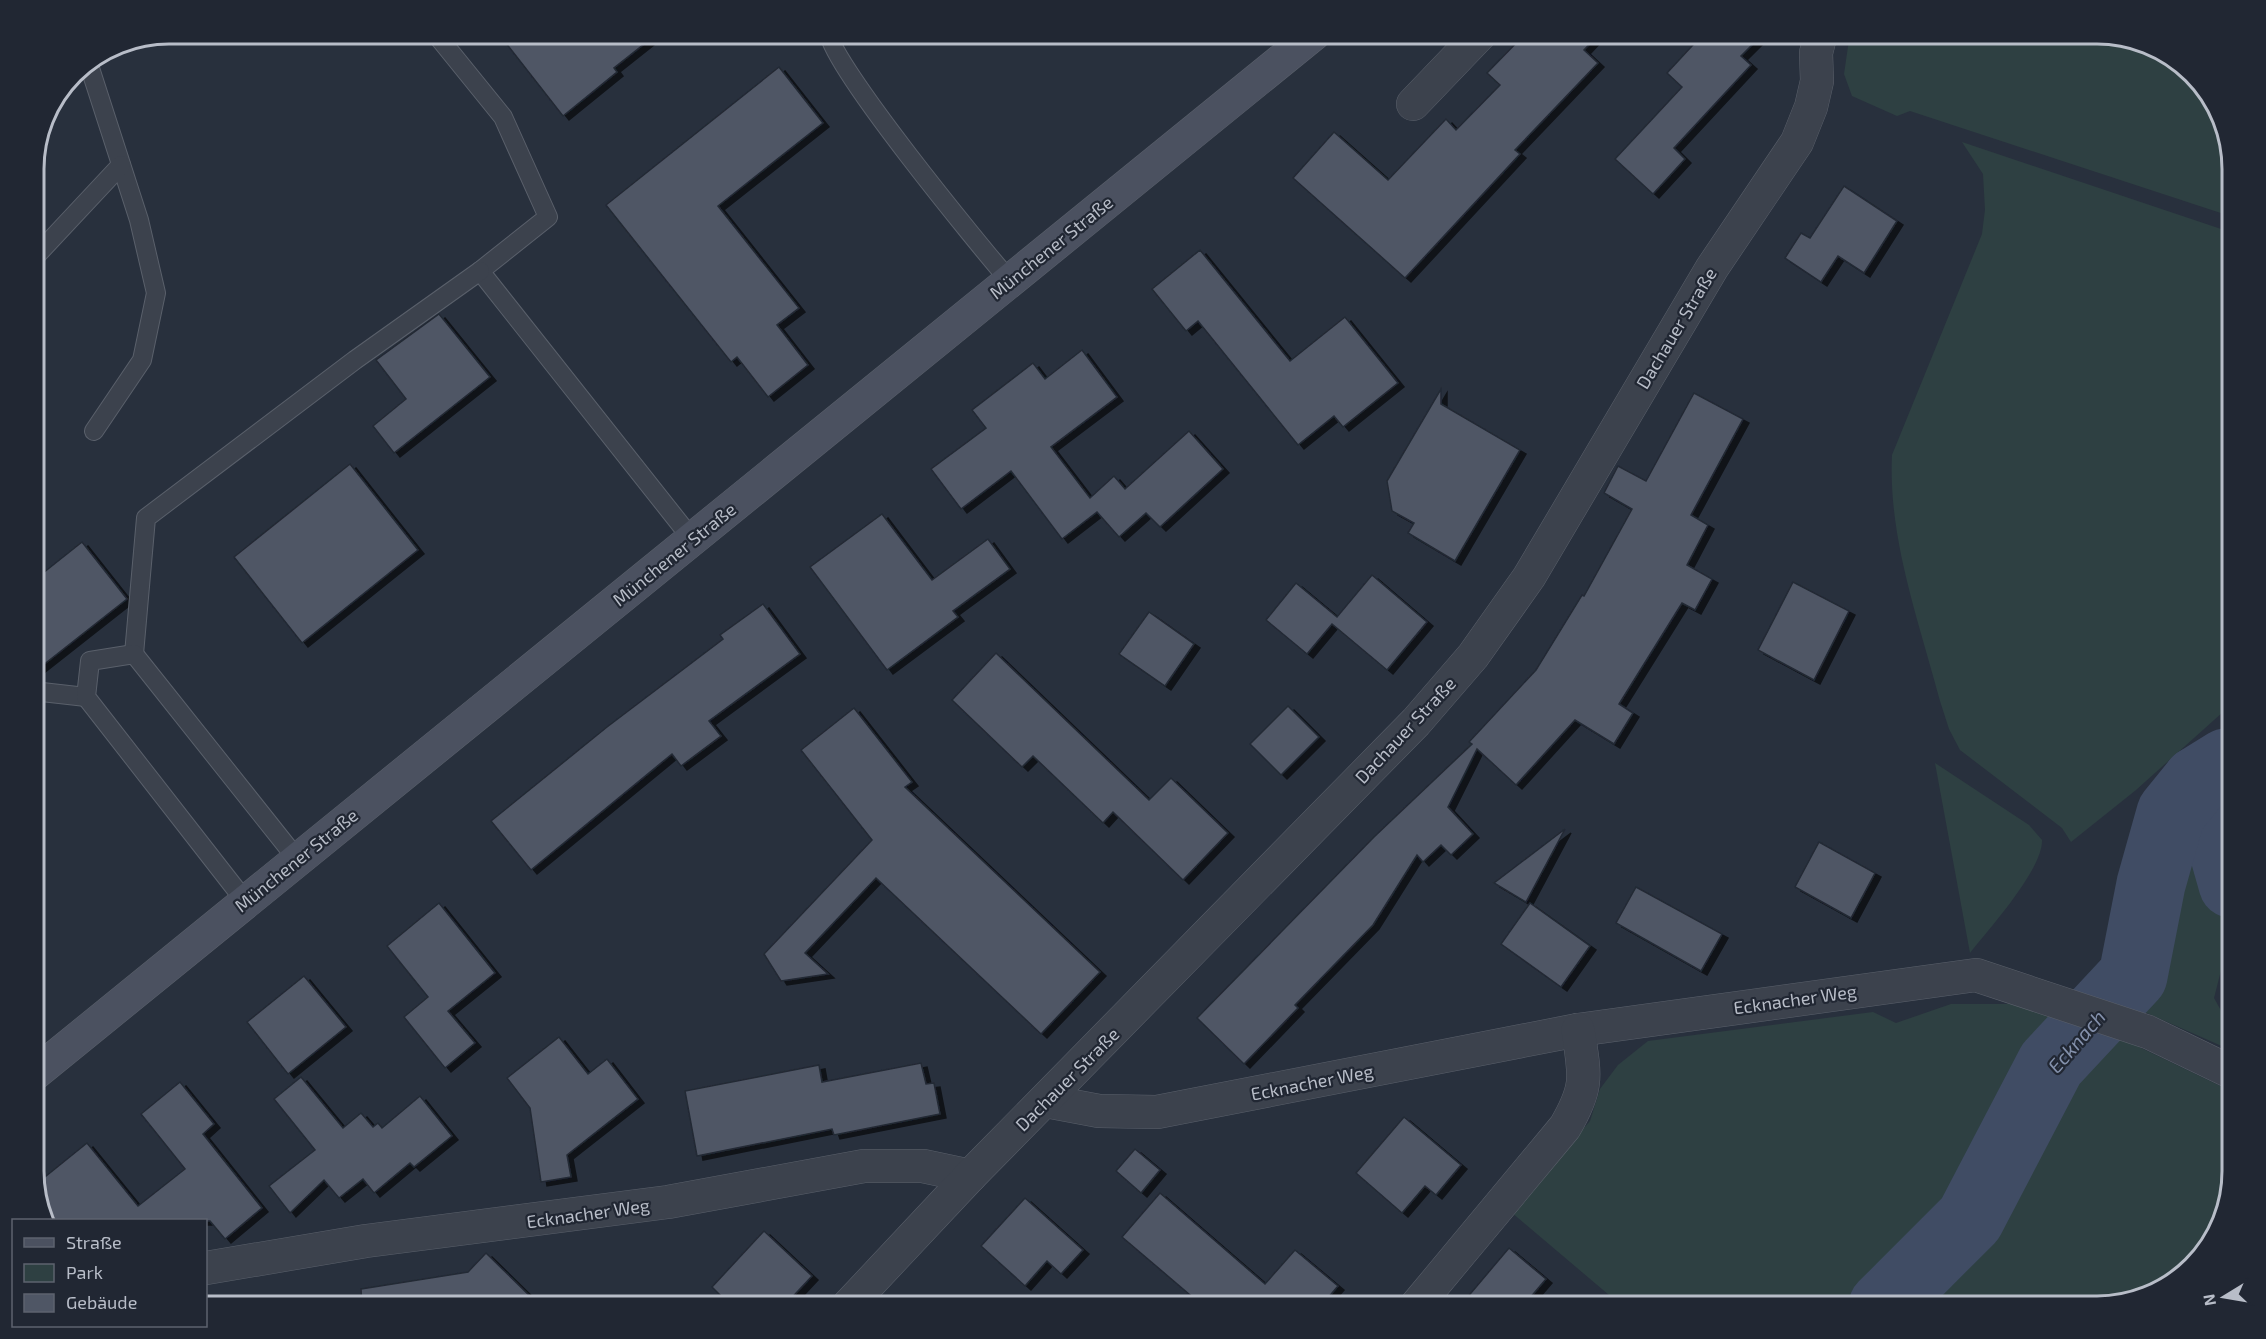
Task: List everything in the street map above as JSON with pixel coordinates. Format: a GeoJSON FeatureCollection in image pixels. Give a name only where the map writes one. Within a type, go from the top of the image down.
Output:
{"type":"FeatureCollection","features":[{"type":"Feature","properties":{"kind":"main road","name":"Münchener Straße"},"geometry":{"type":"LineString","coordinates":[[44,1066],[297,858],[1301,44]]}},
{"type":"Feature","properties":{"kind":"street"},"geometry":{"type":"LineString","coordinates":[[1413,104],[1470,44]]}},
{"type":"Feature","properties":{"kind":"street","name":"Dachauer Straße"},"geometry":{"type":"LineString","coordinates":[[857,1296],[970,1176],[1416,722],[1473,656],[1528,577],[1712,267],[1797,141],[1811,107],[1817,81],[1814,44]]}},
{"type":"Feature","properties":{"kind":"street","name":"Ecknacher Weg"},"geometry":{"type":"LineString","coordinates":[[1046,1101],[1099,1111],[1157,1112],[1578,1030],[1976,975],[2148,1032],[2222,1068]]}},
{"type":"Feature","properties":{"kind":"street"},"geometry":{"type":"LineString","coordinates":[[1424,1296],[1565,1128],[1580,1101],[1584,1074],[1578,1030]]}},
{"type":"Feature","properties":{"kind":"street","name":"Ecknacher Weg"},"geometry":{"type":"LineString","coordinates":[[207,1268],[366,1241],[668,1202],[864,1166],[922,1166],[970,1176]]}},
{"type":"Feature","properties":{"kind":"lane"},"geometry":{"type":"LineString","coordinates":[[297,858],[261,817],[134,654],[146,518],[355,360],[480,271],[548,217],[503,117],[444,44]]}},
{"type":"Feature","properties":{"kind":"lane"},"geometry":{"type":"LineString","coordinates":[[831,44],[842,64],[876,110],[1010,281]]}},
{"type":"Feature","properties":{"kind":"lane"},"geometry":{"type":"LineString","coordinates":[[91,70],[139,220],[156,293],[142,360],[94,431]]}},
{"type":"Feature","properties":{"kind":"lane"},"geometry":{"type":"LineString","coordinates":[[44,247],[121,165]]}},
{"type":"Feature","properties":{"kind":"lane"},"geometry":{"type":"LineString","coordinates":[[480,271],[692,539]]}},
{"type":"Feature","properties":{"kind":"lane"},"geometry":{"type":"LineString","coordinates":[[134,654],[90,661],[86,697],[245,901]]}},
{"type":"Feature","properties":{"kind":"lane"},"geometry":{"type":"LineString","coordinates":[[44,692],[86,697]]}},
{"type":"Feature","properties":{"kind":"green space"},"geometry":{"type":"Polygon","coordinates":[[[1848,44],[2097,44],[2130,48],[2145,53],[2174,69],[2186,80],[2197,92],[2210,113],[2220,144],[2222,213],[1910,111],[1897,116],[1852,96],[1844,74],[1848,44]]]}},
{"type":"Feature","properties":{"kind":"green space"},"geometry":{"type":"Polygon","coordinates":[[[1962,142],[2222,229],[2222,713],[2136,790],[2071,842],[2062,828],[1960,750],[1949,729],[1940,701],[1907,580],[1895,518],[1892,455],[1982,234],[1985,210],[1983,174],[1962,142]]]}},
{"type":"Feature","properties":{"kind":"green space"},"geometry":{"type":"Polygon","coordinates":[[[1935,763],[2029,825],[2042,840],[2040,852],[2025,882],[1970,953],[1935,763]]]}},
{"type":"Feature","properties":{"kind":"green space"},"geometry":{"type":"Polygon","coordinates":[[[2206,828],[2222,912],[2222,967],[2214,998],[2222,1012],[2222,1046],[2140,1010],[2158,972],[2165,885],[2179,833],[2206,828]]]}},
{"type":"Feature","properties":{"kind":"green space"},"geometry":{"type":"Polygon","coordinates":[[[1951,1004],[2021,1004],[2112,1034],[2222,1087],[2221,1187],[2213,1218],[2197,1247],[2174,1270],[2160,1279],[2130,1291],[2097,1296],[1610,1296],[1511,1212],[1590,1121],[1600,1089],[1618,1065],[1648,1041],[1873,1012],[1896,1023],[1951,1004]]]}},
{"type":"Feature","properties":{"kind":"building"},"geometry":{"type":"Polygon","coordinates":[[[507,44],[644,44],[614,68],[617,72],[563,116],[507,44]]]}},
{"type":"Feature","properties":{"kind":"building"},"geometry":{"type":"Polygon","coordinates":[[[1515,44],[1590,44],[1584,50],[1598,63],[1515,150],[1520,154],[1405,278],[1293,178],[1334,132],[1388,180],[1446,119],[1456,130],[1500,85],[1487,73],[1515,44]]]}},
{"type":"Feature","properties":{"kind":"building"},"geometry":{"type":"Polygon","coordinates":[[[1694,44],[1753,44],[1741,56],[1751,65],[1674,148],[1685,159],[1653,194],[1615,159],[1682,87],[1667,73],[1694,44]]]}},
{"type":"Feature","properties":{"kind":"building"},"geometry":{"type":"Polygon","coordinates":[[[779,67],[823,123],[718,206],[799,308],[777,325],[808,365],[768,397],[737,357],[731,362],[606,205],[779,67]]]}},
{"type":"Feature","properties":{"kind":"building"},"geometry":{"type":"Polygon","coordinates":[[[1844,186],[1897,221],[1864,273],[1838,256],[1821,282],[1785,258],[1801,233],[1810,238],[1844,186]]]}},
{"type":"Feature","properties":{"kind":"building"},"geometry":{"type":"Polygon","coordinates":[[[1200,250],[1290,361],[1345,317],[1398,383],[1343,427],[1334,416],[1298,445],[1198,321],[1186,331],[1152,289],[1200,250]]]}},
{"type":"Feature","properties":{"kind":"building"},"geometry":{"type":"Polygon","coordinates":[[[439,314],[490,377],[394,453],[373,426],[406,399],[376,360],[439,314]]]}},
{"type":"Feature","properties":{"kind":"building"},"geometry":{"type":"Polygon","coordinates":[[[1082,350],[1117,397],[1051,447],[1090,498],[1114,476],[1125,489],[1189,431],[1223,469],[1160,527],[1146,513],[1119,537],[1097,512],[1062,539],[1011,471],[961,509],[931,469],[986,428],[972,410],[1033,363],[1045,379],[1082,350]]]}},
{"type":"Feature","properties":{"kind":"building"},"geometry":{"type":"Polygon","coordinates":[[[1441,389],[1441,404],[1520,450],[1455,561],[1408,533],[1414,523],[1392,511],[1387,481],[1441,389]]]}},
{"type":"Feature","properties":{"kind":"building"},"geometry":{"type":"Polygon","coordinates":[[[1694,393],[1743,419],[1691,515],[1708,525],[1687,565],[1712,579],[1695,610],[1682,603],[1619,704],[1633,713],[1614,744],[1575,720],[1516,785],[1477,749],[1448,807],[1473,834],[1451,855],[1441,845],[1423,862],[1417,855],[1373,925],[1295,1005],[1298,1008],[1244,1064],[1197,1018],[1374,837],[1472,744],[1469,742],[1536,670],[1582,595],[1584,596],[1632,509],[1604,493],[1618,466],[1646,481],[1694,393]]]}},
{"type":"Feature","properties":{"kind":"building"},"geometry":{"type":"Polygon","coordinates":[[[350,464],[418,550],[302,643],[234,557],[350,464]]]}},
{"type":"Feature","properties":{"kind":"building"},"geometry":{"type":"Polygon","coordinates":[[[882,514],[932,580],[988,539],[1010,569],[953,611],[958,617],[887,670],[810,567],[882,514]]]}},
{"type":"Feature","properties":{"kind":"building"},"geometry":{"type":"Polygon","coordinates":[[[82,542],[127,599],[44,664],[44,572],[82,542]]]}},
{"type":"Feature","properties":{"kind":"building"},"geometry":{"type":"Polygon","coordinates":[[[1372,575],[1427,622],[1387,670],[1332,624],[1307,654],[1266,620],[1296,583],[1337,617],[1372,575]]]}},
{"type":"Feature","properties":{"kind":"building"},"geometry":{"type":"Polygon","coordinates":[[[1793,582],[1849,611],[1814,680],[1758,650],[1793,582]]]}},
{"type":"Feature","properties":{"kind":"building"},"geometry":{"type":"Polygon","coordinates":[[[763,604],[800,654],[709,721],[721,736],[681,766],[672,754],[531,870],[491,821],[607,727],[723,639],[720,635],[763,604]]]}},
{"type":"Feature","properties":{"kind":"building"},"geometry":{"type":"Polygon","coordinates":[[[1149,612],[1194,644],[1165,686],[1119,654],[1149,612]]]}},
{"type":"Feature","properties":{"kind":"building"},"geometry":{"type":"Polygon","coordinates":[[[996,653],[1149,800],[1171,778],[1228,833],[1183,880],[1113,812],[1103,823],[1033,756],[1022,767],[952,700],[996,653]]]}},
{"type":"Feature","properties":{"kind":"building"},"geometry":{"type":"Polygon","coordinates":[[[1288,706],[1319,737],[1281,775],[1250,744],[1288,706]]]}},
{"type":"Feature","properties":{"kind":"building"},"geometry":{"type":"Polygon","coordinates":[[[854,708],[912,782],[905,787],[1100,972],[1041,1034],[876,878],[805,953],[828,974],[781,981],[764,954],[872,840],[801,750],[854,708]]]}},
{"type":"Feature","properties":{"kind":"building"},"geometry":{"type":"Polygon","coordinates":[[[1565,829],[1526,902],[1494,883],[1565,829]]]}},
{"type":"Feature","properties":{"kind":"building"},"geometry":{"type":"Polygon","coordinates":[[[1819,842],[1875,873],[1851,918],[1795,887],[1819,842]]]}},
{"type":"Feature","properties":{"kind":"building"},"geometry":{"type":"Polygon","coordinates":[[[1636,887],[1722,934],[1701,971],[1616,923],[1636,887]]]}},
{"type":"Feature","properties":{"kind":"building"},"geometry":{"type":"Polygon","coordinates":[[[439,903],[495,973],[448,1011],[475,1043],[445,1068],[404,1017],[428,997],[387,946],[439,903]]]}},
{"type":"Feature","properties":{"kind":"building"},"geometry":{"type":"Polygon","coordinates":[[[1530,903],[1590,946],[1561,987],[1501,944],[1530,903]]]}},
{"type":"Feature","properties":{"kind":"building"},"geometry":{"type":"Polygon","coordinates":[[[304,976],[346,1027],[288,1074],[247,1022],[304,976]]]}},
{"type":"Feature","properties":{"kind":"building"},"geometry":{"type":"Polygon","coordinates":[[[559,1037],[588,1074],[607,1059],[638,1099],[567,1155],[571,1177],[541,1182],[530,1108],[507,1078],[559,1037]]]}},
{"type":"Feature","properties":{"kind":"building"},"geometry":{"type":"Polygon","coordinates":[[[921,1063],[926,1084],[934,1083],[940,1114],[834,1135],[832,1129],[697,1156],[685,1091],[819,1065],[822,1082],[921,1063]]]}},
{"type":"Feature","properties":{"kind":"building"},"geometry":{"type":"Polygon","coordinates":[[[301,1077],[343,1128],[361,1113],[373,1127],[378,1123],[382,1128],[420,1096],[452,1136],[414,1167],[410,1163],[374,1193],[363,1179],[339,1198],[324,1180],[290,1213],[269,1186],[315,1150],[274,1099],[301,1077]]]}},
{"type":"Feature","properties":{"kind":"building"},"geometry":{"type":"Polygon","coordinates":[[[180,1082],[214,1124],[203,1134],[262,1208],[225,1239],[207,1219],[53,1219],[44,1178],[87,1143],[138,1206],[185,1169],[141,1114],[180,1082]]]}},
{"type":"Feature","properties":{"kind":"building"},"geometry":{"type":"Polygon","coordinates":[[[1404,1117],[1461,1165],[1436,1195],[1425,1186],[1402,1213],[1356,1173],[1404,1117]]]}},
{"type":"Feature","properties":{"kind":"building"},"geometry":{"type":"Polygon","coordinates":[[[1135,1149],[1160,1170],[1141,1193],[1116,1171],[1135,1149]]]}},
{"type":"Feature","properties":{"kind":"building"},"geometry":{"type":"Polygon","coordinates":[[[1160,1193],[1265,1284],[1295,1250],[1338,1286],[1330,1296],[1191,1296],[1122,1237],[1160,1193]]]}},
{"type":"Feature","properties":{"kind":"building"},"geometry":{"type":"Polygon","coordinates":[[[1025,1198],[1083,1250],[1061,1274],[1047,1261],[1025,1286],[981,1246],[1025,1198]]]}},
{"type":"Feature","properties":{"kind":"building"},"geometry":{"type":"Polygon","coordinates":[[[764,1231],[812,1276],[793,1296],[721,1296],[712,1287],[764,1231]]]}},
{"type":"Feature","properties":{"kind":"building"},"geometry":{"type":"Polygon","coordinates":[[[1509,1248],[1546,1279],[1532,1296],[1468,1296],[1509,1248]]]}},
{"type":"Feature","properties":{"kind":"building"},"geometry":{"type":"Polygon","coordinates":[[[486,1253],[530,1296],[361,1296],[361,1289],[468,1272],[486,1253]]]}},
{"type":"Feature","properties":{"kind":"waterway","name":"Ecknach"},"geometry":{"type":"LineString","coordinates":[[1893,1296],[1970,1219],[2051,1064],[2133,976],[2151,884],[2171,813],[2197,781],[2222,765]]}},
{"type":"Feature","properties":{"kind":"waterway","name":"Ecknach"},"geometry":{"type":"LineString","coordinates":[[2197,781],[2216,824],[2222,845]]}}]}
